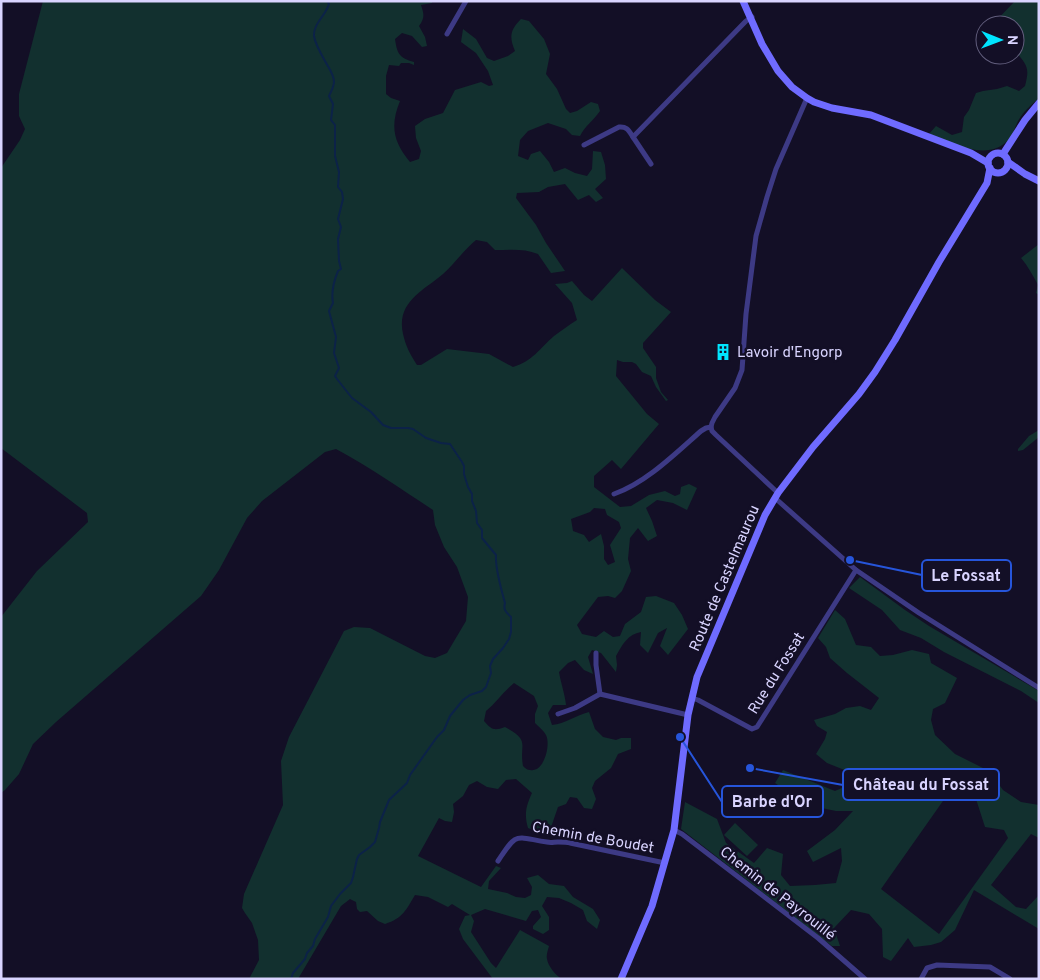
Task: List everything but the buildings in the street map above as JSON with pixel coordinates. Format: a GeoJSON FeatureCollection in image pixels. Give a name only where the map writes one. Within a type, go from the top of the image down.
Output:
{"type":"FeatureCollection","features":[{"type":"Feature","properties":{"kind":"street"},"geometry":{"type":"LineString","coordinates":[[447,34],[466,1]]}},
{"type":"Feature","properties":{"kind":"street"},"geometry":{"type":"LineString","coordinates":[[745,1],[762,44],[784,79],[807,98],[832,108],[871,115],[971,153],[992,156],[999,153],[1003,154],[1006,156],[1008,167],[1001,172]]}},
{"type":"Feature","properties":{"kind":"street"},"geometry":{"type":"LineString","coordinates":[[633,137],[746,20],[752,17]]}},
{"type":"Feature","properties":{"kind":"street"},"geometry":{"type":"LineString","coordinates":[[807,98],[776,169],[756,236],[740,375],[736,388],[715,417],[711,427],[712,431],[777,496],[856,570],[919,614],[1039,688]]}},
{"type":"Feature","properties":{"kind":"street"},"geometry":{"type":"LineString","coordinates":[[1003,154],[1025,120],[1039,103]]}},
{"type":"Feature","properties":{"kind":"street"},"geometry":{"type":"LineString","coordinates":[[584,145],[624,126],[651,164]]}},
{"type":"Feature","properties":{"kind":"street"},"geometry":{"type":"LineString","coordinates":[[971,153],[994,172],[1025,174]]}},
{"type":"Feature","properties":{"kind":"street"},"geometry":{"type":"LineString","coordinates":[[989,166],[992,156]]}},
{"type":"Feature","properties":{"kind":"street"},"geometry":{"type":"LineString","coordinates":[[1008,162],[1025,174],[1039,180]]}},
{"type":"Feature","properties":{"kind":"street","name":"Route de Castelmaurou"},"geometry":{"type":"LineString","coordinates":[[987,183],[989,166]]}},
{"type":"Feature","properties":{"kind":"street","name":"Route de Castelmaurou"},"geometry":{"type":"LineString","coordinates":[[620,979],[652,906],[674,830],[688,715],[697,677],[765,515],[813,447],[859,394],[875,372],[987,183],[1001,172]]}},
{"type":"Feature","properties":{"kind":"street"},"geometry":{"type":"LineString","coordinates":[[614,494],[625,490],[648,475],[701,431],[711,427]]}},
{"type":"Feature","properties":{"kind":"street","name":"Rue du Fossat"},"geometry":{"type":"LineString","coordinates":[[692,698],[752,729],[757,728],[856,570]]}},
{"type":"Feature","properties":{"kind":"street"},"geometry":{"type":"LineString","coordinates":[[596,653],[600,694]]}},
{"type":"Feature","properties":{"kind":"street"},"geometry":{"type":"LineString","coordinates":[[558,714],[575,708],[600,694],[688,715]]}},
{"type":"Feature","properties":{"kind":"street","name":"Chemin de Payrouillé"},"geometry":{"type":"LineString","coordinates":[[674,830],[682,834],[818,938],[865,979]]}},
{"type":"Feature","properties":{"kind":"street","name":"Chemin de Boudet"},"geometry":{"type":"LineString","coordinates":[[498,860],[510,842],[520,837],[549,843],[570,843],[665,863]]}},
{"type":"Feature","properties":{"kind":"street"},"geometry":{"type":"LineString","coordinates":[[921,979],[927,968],[937,965],[990,967],[1010,979]]}},
{"type":"Feature","properties":{"kind":"green space"},"geometry":{"type":"Polygon","coordinates":[[[43,1],[432,1],[432,3],[421,5],[423,16],[419,26],[427,46],[422,47],[412,36],[402,33],[395,39],[398,51],[402,57],[414,62],[414,65],[401,63],[399,66],[389,65],[386,76],[386,94],[400,101],[395,118],[395,133],[404,155],[410,162],[419,159],[421,151],[416,138],[415,126],[425,119],[443,113],[455,90],[481,82],[489,86],[493,85],[488,71],[476,53],[461,42],[463,29],[476,39],[487,58],[494,61],[508,56],[515,51],[511,38],[513,30],[521,19],[529,21],[544,39],[550,54],[546,74],[557,89],[566,109],[570,113],[591,102],[598,104],[600,111],[580,136],[572,135],[566,129],[548,123],[528,131],[520,140],[518,156],[528,160],[531,154],[540,151],[554,172],[565,168],[587,176],[592,169],[593,151],[601,152],[605,165],[606,179],[595,189],[603,198],[596,202],[589,195],[578,200],[565,184],[548,187],[539,192],[517,193],[516,198],[536,225],[565,271],[551,273],[538,254],[533,252],[495,250],[487,242],[476,240],[443,274],[413,298],[403,314],[402,323],[405,343],[417,365],[421,365],[447,349],[489,354],[513,367],[531,358],[554,336],[577,320],[572,303],[555,284],[572,281],[592,301],[622,268],[655,300],[671,312],[643,343],[643,348],[656,367],[656,378],[661,392],[668,400],[666,401],[656,387],[651,376],[642,372],[636,364],[617,360],[616,376],[647,414],[659,424],[621,469],[612,460],[594,476],[594,487],[620,507],[631,506],[649,495],[665,491],[675,496],[680,494],[681,487],[689,484],[697,488],[687,510],[673,503],[657,500],[646,508],[657,536],[648,541],[638,528],[630,538],[628,559],[631,571],[622,591],[615,598],[608,596],[598,597],[577,625],[582,634],[596,637],[604,631],[613,637],[620,636],[625,624],[641,612],[646,597],[656,596],[674,603],[688,629],[668,655],[660,646],[667,628],[658,633],[648,653],[640,645],[641,632],[632,635],[623,644],[616,656],[616,672],[601,653],[592,650],[588,657],[593,674],[584,670],[575,660],[568,663],[559,672],[566,705],[553,705],[548,713],[552,725],[589,712],[595,729],[603,737],[616,740],[631,738],[631,749],[618,754],[611,768],[595,781],[592,788],[596,799],[592,809],[584,808],[577,798],[570,797],[566,804],[558,807],[548,836],[528,828],[526,810],[532,793],[516,779],[506,780],[498,789],[487,787],[477,781],[469,785],[463,796],[453,804],[452,822],[439,818],[418,856],[481,887],[496,866],[501,868],[489,881],[488,889],[516,897],[525,898],[531,895],[532,887],[527,878],[538,875],[549,884],[564,886],[573,897],[593,909],[600,920],[597,929],[587,921],[583,910],[559,898],[547,897],[542,906],[549,917],[549,930],[543,934],[533,929],[533,926],[541,917],[538,910],[532,911],[526,921],[485,909],[471,915],[474,921],[471,932],[496,968],[520,930],[549,946],[548,962],[557,976],[562,979],[493,979],[463,939],[459,929],[465,916],[470,915],[452,904],[448,907],[428,897],[415,895],[400,916],[385,924],[378,921],[367,911],[360,912],[357,909],[356,902],[350,899],[341,906],[298,979],[249,979],[259,960],[258,940],[252,923],[242,908],[244,894],[283,805],[281,761],[289,737],[344,631],[354,627],[370,628],[425,656],[435,658],[447,653],[466,621],[468,597],[457,567],[444,547],[435,525],[433,510],[336,449],[325,452],[262,501],[247,518],[219,570],[201,596],[33,744],[19,774],[1,793],[1,617],[37,571],[88,522],[87,513],[1,448],[1,168],[20,140],[25,129],[19,116],[19,94],[43,1]],[[594,508],[590,512],[571,519],[573,531],[584,535],[589,542],[601,534],[604,546],[604,559],[608,565],[615,562],[610,545],[621,528],[619,522],[607,515],[605,509],[594,508]],[[514,683],[486,711],[484,721],[493,729],[505,727],[518,736],[522,743],[523,766],[528,770],[535,770],[543,763],[548,745],[547,739],[544,732],[535,723],[535,714],[538,706],[534,696],[514,683]]]}},
{"type":"Feature","properties":{"kind":"green space"},"geometry":{"type":"Polygon","coordinates":[[[1015,1],[1039,1],[1039,98],[1022,115],[1009,139],[1001,146],[991,150],[970,149],[929,134],[936,126],[952,135],[962,132],[964,117],[976,93],[1007,86],[1019,91],[1025,86],[1027,70],[1025,63],[1025,15],[1002,15],[1015,1]]]}},
{"type":"Feature","properties":{"kind":"green space"},"geometry":{"type":"Polygon","coordinates":[[[1039,244],[1039,295],[1036,293],[1038,285],[1021,258],[1039,244]]]}},
{"type":"Feature","properties":{"kind":"green space"},"geometry":{"type":"Polygon","coordinates":[[[1039,430],[1039,437],[1023,450],[1018,451],[1029,436],[1039,430]]]}},
{"type":"Feature","properties":{"kind":"green space"},"geometry":{"type":"Polygon","coordinates":[[[860,577],[929,626],[1039,691],[1039,703],[1021,691],[944,652],[921,638],[900,630],[882,610],[849,588],[860,577]]]}},
{"type":"Feature","properties":{"kind":"green space"},"geometry":{"type":"Polygon","coordinates":[[[835,610],[845,619],[856,645],[871,647],[880,656],[912,650],[929,654],[931,663],[957,678],[945,703],[933,709],[931,720],[935,735],[955,754],[989,771],[1003,790],[1021,802],[1039,805],[1039,838],[1031,834],[991,885],[1016,907],[1026,909],[1039,895],[1039,929],[974,890],[955,930],[941,942],[914,947],[908,938],[891,961],[883,957],[882,929],[869,914],[851,910],[834,928],[840,946],[832,946],[681,829],[685,802],[717,819],[726,843],[754,863],[767,848],[783,854],[781,875],[790,886],[836,883],[842,861],[841,848],[813,862],[807,851],[835,830],[853,811],[836,811],[807,805],[775,783],[783,770],[835,791],[844,787],[847,771],[827,763],[816,754],[827,732],[817,726],[814,720],[835,714],[846,708],[860,706],[871,710],[879,698],[830,658],[826,647],[818,638],[835,610]],[[950,791],[881,889],[939,934],[1008,838],[1004,830],[985,827],[976,799],[950,791]]]}},
{"type":"Feature","properties":{"kind":"green space"},"geometry":{"type":"Polygon","coordinates":[[[735,823],[758,845],[747,856],[724,835],[735,823]]]}},
{"type":"Feature","properties":{"kind":"waterway"},"geometry":{"type":"LineString","coordinates":[[291,979],[293,973],[313,946],[328,917],[331,906],[351,883],[359,855],[375,842],[380,822],[389,800],[407,783],[410,775],[444,730],[450,716],[463,700],[470,695],[482,691],[486,687],[493,659],[503,648],[511,632],[511,617],[506,612],[504,605],[497,572],[496,555],[482,538],[482,530],[477,523],[472,494],[464,474],[464,466],[450,444],[426,438],[413,429],[391,428],[383,425],[371,412],[352,398],[335,376],[339,368],[334,353],[336,337],[329,311],[333,303],[332,291],[335,280],[338,271],[341,269],[338,239],[341,227],[338,219],[343,199],[342,192],[338,187],[339,172],[335,156],[335,125],[331,120],[333,104],[329,96],[334,79],[318,49],[314,36],[316,27],[329,4],[327,1]]}},
{"type":"Feature","properties":{"kind":"place","name":"Lavoir d'Engorp"},"geometry":{"type":"Point","coordinates":[723,352]}},
{"type":"Feature","properties":{"kind":"place","name":"Le Fossat"},"geometry":{"type":"Point","coordinates":[850,560]}},
{"type":"Feature","properties":{"kind":"place","name":"Barbe d'Or"},"geometry":{"type":"Point","coordinates":[680,737]}},
{"type":"Feature","properties":{"kind":"place","name":"Château du Fossat"},"geometry":{"type":"Point","coordinates":[750,768]}}]}
